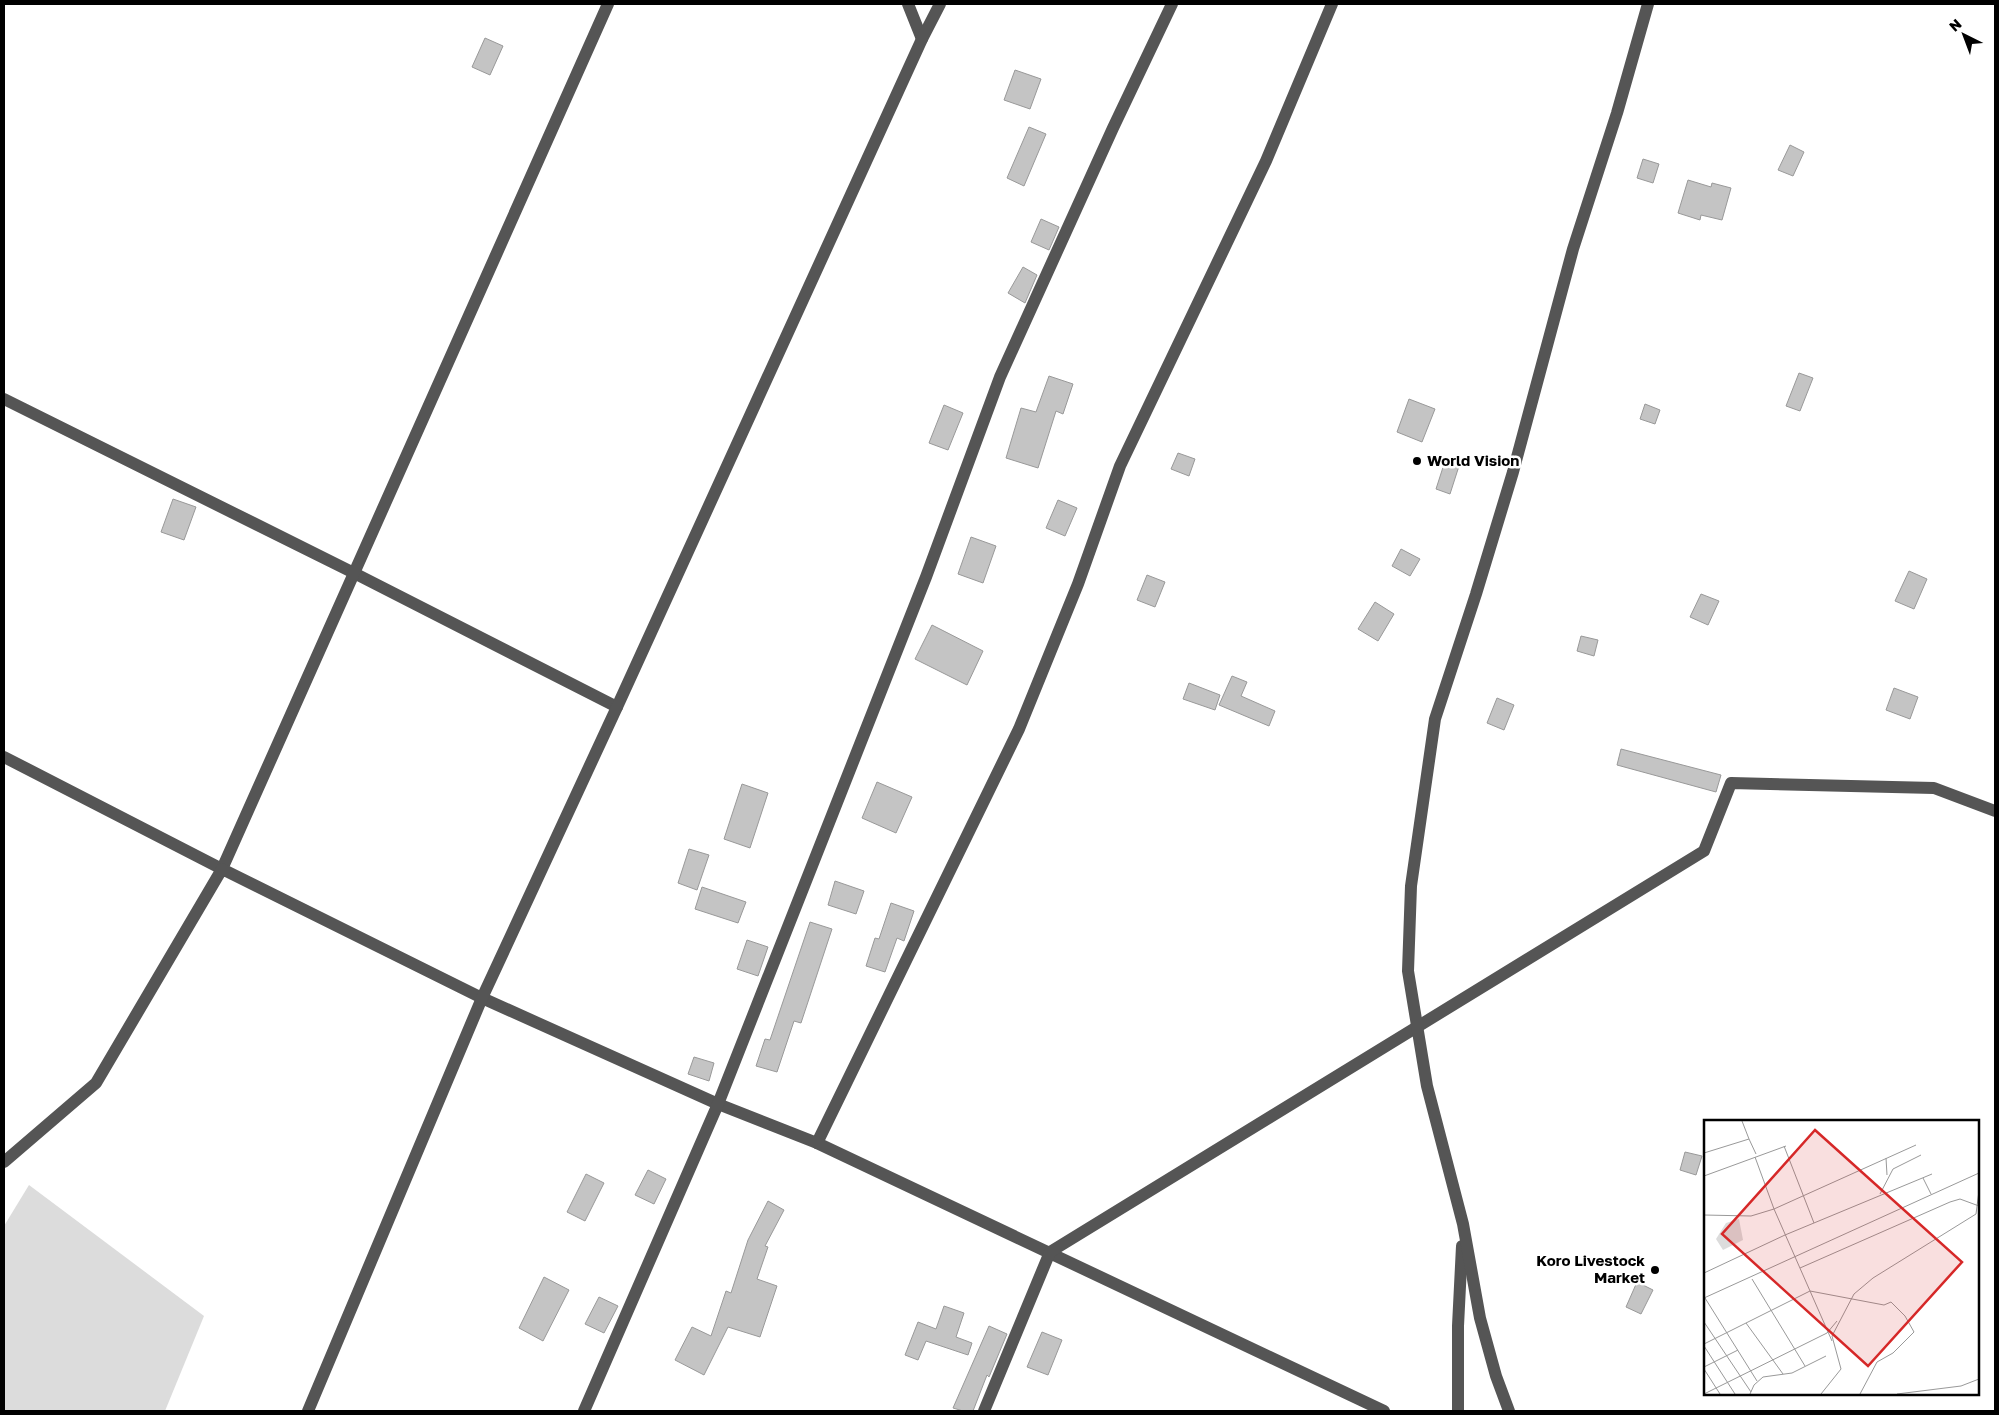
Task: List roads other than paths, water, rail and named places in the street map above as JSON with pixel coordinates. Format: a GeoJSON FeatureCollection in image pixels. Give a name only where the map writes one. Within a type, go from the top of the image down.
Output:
{"type":"FeatureCollection","features":[{"type":"Feature","properties":{"kind":"street"},"geometry":{"type":"LineString","coordinates":[[4,1162],[96,1083],[222,869],[608,4]]}},
{"type":"Feature","properties":{"kind":"street"},"geometry":{"type":"LineString","coordinates":[[908,4],[922,39]]}},
{"type":"Feature","properties":{"kind":"street"},"geometry":{"type":"LineString","coordinates":[[308,1411],[482,998],[618,708],[922,39],[940,4]]}},
{"type":"Feature","properties":{"kind":"street"},"geometry":{"type":"LineString","coordinates":[[584,1411],[718,1104],[926,577],[1000,377],[1113,128],[1172,4]]}},
{"type":"Feature","properties":{"kind":"street"},"geometry":{"type":"LineString","coordinates":[[817,1143],[1019,729],[1078,584],[1120,466],[1266,161],[1332,4]]}},
{"type":"Feature","properties":{"kind":"street"},"geometry":{"type":"LineString","coordinates":[[1509,1411],[1496,1376],[1480,1318],[1463,1224],[1427,1086],[1408,971],[1411,886],[1435,719],[1513,472],[1573,249],[1617,113],[1648,4]]}},
{"type":"Feature","properties":{"kind":"street"},"geometry":{"type":"LineString","coordinates":[[4,399],[354,573],[618,708]]}},
{"type":"Feature","properties":{"kind":"street"},"geometry":{"type":"LineString","coordinates":[[4,756],[222,869],[482,998],[718,1104],[817,1143],[1384,1411]]}},
{"type":"Feature","properties":{"kind":"street"},"geometry":{"type":"LineString","coordinates":[[984,1411],[1050,1252],[1704,851],[1731,783],[1934,788],[1995,811]]}},
{"type":"Feature","properties":{"kind":"street"},"geometry":{"type":"LineString","coordinates":[[1458,1411],[1458,1326],[1463,1224]]}},
{"type":"Feature","properties":{"kind":"place","name":"World Vision"},"geometry":{"type":"Point","coordinates":[1417,461]}},
{"type":"Feature","properties":{"kind":"place","name":"Koro Livestock Market"},"geometry":{"type":"Point","coordinates":[1655,1270]}}]}
